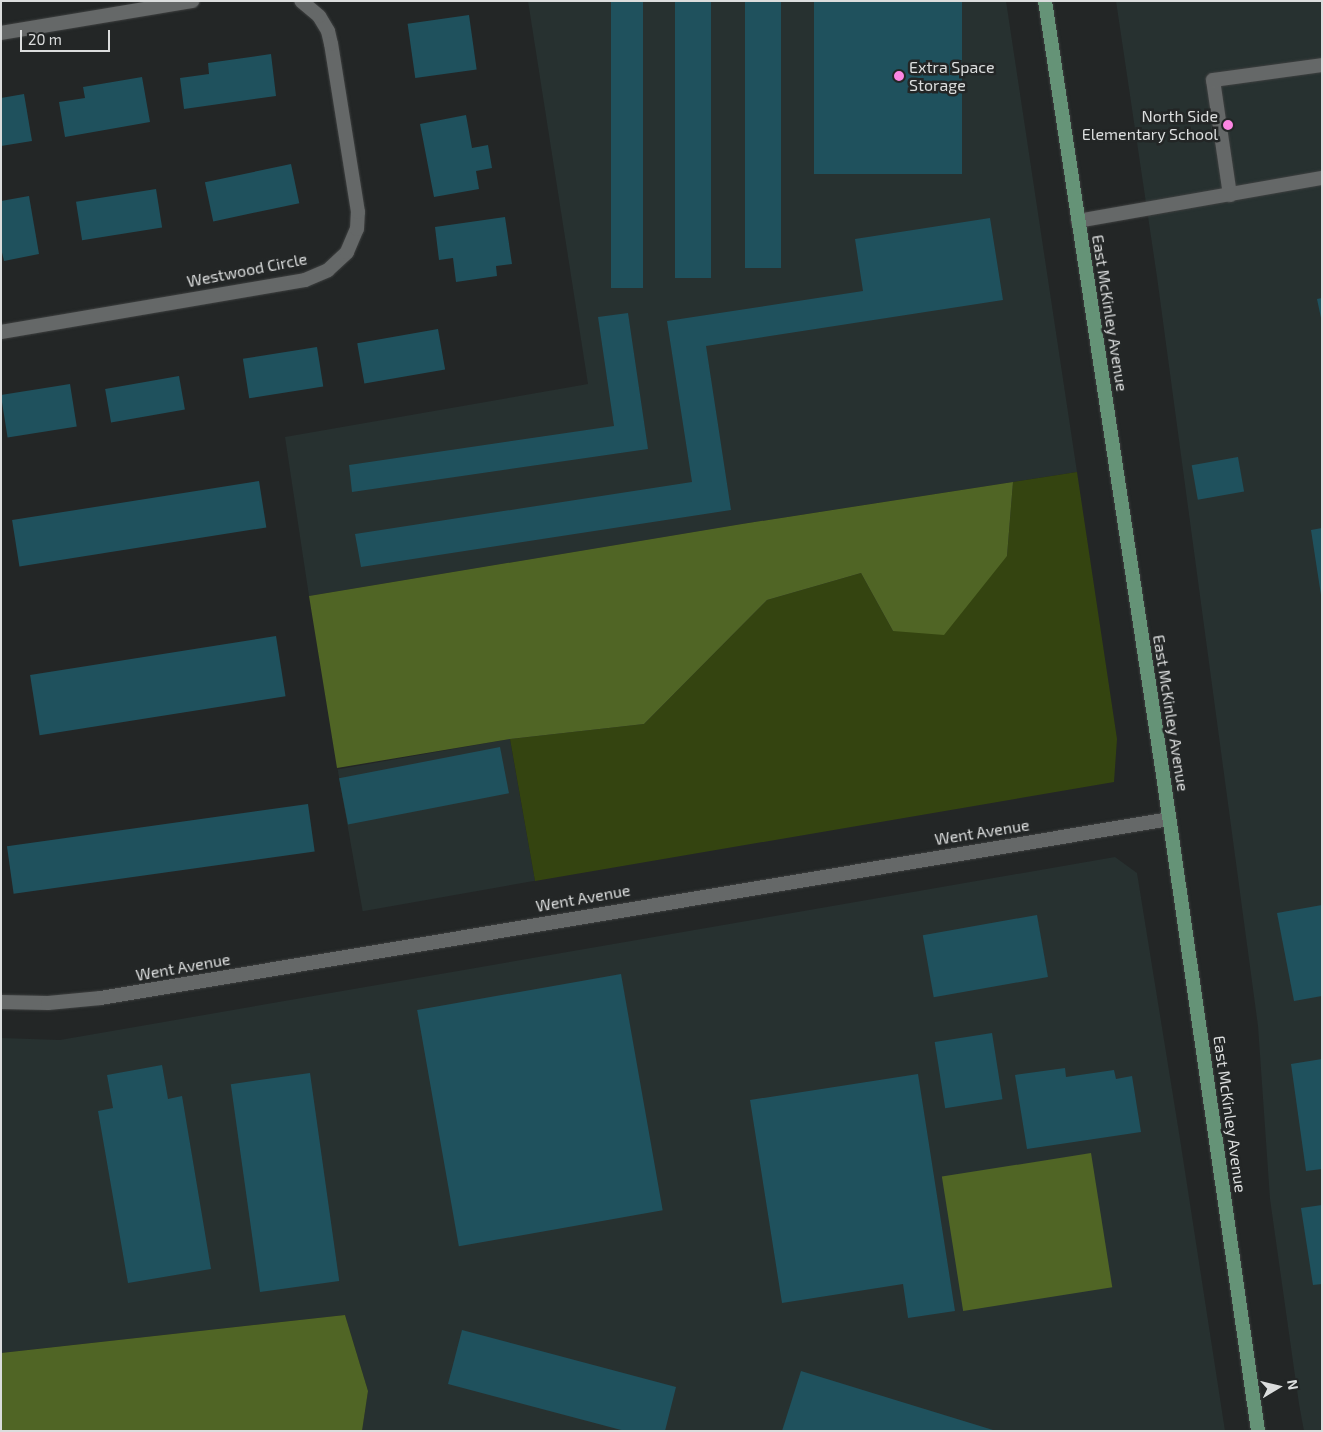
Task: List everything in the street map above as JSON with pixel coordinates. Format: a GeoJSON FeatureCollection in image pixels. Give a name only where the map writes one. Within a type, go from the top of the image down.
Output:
{"type":"FeatureCollection","features":[{"type":"Feature","properties":{"kind":"main road","name":"East McKinley Avenue"},"geometry":{"type":"LineString","coordinates":[[1045,1],[1169,818],[1258,1431]]}},
{"type":"Feature","properties":{"kind":"street"},"geometry":{"type":"LineString","coordinates":[[1,33],[192,1]]}},
{"type":"Feature","properties":{"kind":"street","name":"Westwood Circle"},"geometry":{"type":"LineString","coordinates":[[1,332],[305,280],[328,270],[346,252],[357,229],[358,212],[331,44],[328,31],[319,16],[301,1]]}},
{"type":"Feature","properties":{"kind":"street"},"geometry":{"type":"LineString","coordinates":[[1230,195],[1213,80],[1322,65]]}},
{"type":"Feature","properties":{"kind":"street"},"geometry":{"type":"LineString","coordinates":[[1078,221],[1322,178]]}},
{"type":"Feature","properties":{"kind":"street","name":"Went Avenue"},"geometry":{"type":"LineString","coordinates":[[1,1002],[48,1003],[101,998],[1169,818]]}},
{"type":"Feature","properties":{"kind":"shaded area"},"geometry":{"type":"Polygon","coordinates":[[[528,1],[1006,1],[1077,472],[742,524],[309,596],[285,437],[588,384],[528,1]]]}},
{"type":"Feature","properties":{"kind":"shaded area"},"geometry":{"type":"Polygon","coordinates":[[[1116,1],[1322,1],[1322,1431],[1304,1431],[1299,1404],[1270,1199],[1258,1026],[1157,277],[1116,1]]]}},
{"type":"Feature","properties":{"kind":"shaded area"},"geometry":{"type":"Polygon","coordinates":[[[510,739],[535,881],[363,911],[338,769],[510,739]]]}},
{"type":"Feature","properties":{"kind":"shaded area"},"geometry":{"type":"Polygon","coordinates":[[[1115,857],[1137,873],[1225,1431],[362,1431],[368,1391],[345,1315],[1,1353],[1,1038],[60,1040],[1115,857]]]}},
{"type":"Feature","properties":{"kind":"green space"},"geometry":{"type":"Polygon","coordinates":[[[1077,472],[1117,739],[1114,782],[535,881],[510,739],[644,724],[767,600],[861,573],[893,631],[1007,556],[1013,482],[1077,472]]]}},
{"type":"Feature","properties":{"kind":"green space"},"geometry":{"type":"Polygon","coordinates":[[[1013,482],[1007,556],[944,635],[893,631],[861,573],[767,600],[644,724],[510,739],[337,768],[309,596],[742,524],[1013,482]]]}},
{"type":"Feature","properties":{"kind":"green space"},"geometry":{"type":"Polygon","coordinates":[[[1091,1153],[1112,1287],[963,1311],[942,1177],[1091,1153]]]}},
{"type":"Feature","properties":{"kind":"green space"},"geometry":{"type":"Polygon","coordinates":[[[345,1315],[368,1391],[362,1431],[1,1431],[1,1353],[345,1315]]]}},
{"type":"Feature","properties":{"kind":"building"},"geometry":{"type":"Polygon","coordinates":[[[611,1],[643,1],[643,288],[611,288],[611,1]]]}},
{"type":"Feature","properties":{"kind":"building"},"geometry":{"type":"Polygon","coordinates":[[[675,1],[711,1],[711,278],[675,278],[675,1]]]}},
{"type":"Feature","properties":{"kind":"building"},"geometry":{"type":"Polygon","coordinates":[[[745,1],[781,1],[781,268],[745,268],[745,1]]]}},
{"type":"Feature","properties":{"kind":"building","name":"Extra Space Storage"},"geometry":{"type":"Polygon","coordinates":[[[814,1],[962,1],[962,174],[814,174],[814,1]]]}},
{"type":"Feature","properties":{"kind":"building"},"geometry":{"type":"Polygon","coordinates":[[[469,15],[477,69],[415,78],[408,24],[469,15]]]}},
{"type":"Feature","properties":{"kind":"building"},"geometry":{"type":"Polygon","coordinates":[[[271,54],[276,96],[184,109],[180,78],[209,74],[208,63],[271,54]]]}},
{"type":"Feature","properties":{"kind":"building"},"geometry":{"type":"Polygon","coordinates":[[[142,77],[150,122],[65,137],[59,102],[85,98],[83,87],[142,77]]]}},
{"type":"Feature","properties":{"kind":"building"},"geometry":{"type":"Polygon","coordinates":[[[24,94],[32,141],[1,146],[1,98],[24,94]]]}},
{"type":"Feature","properties":{"kind":"building"},"geometry":{"type":"Polygon","coordinates":[[[466,115],[472,148],[488,145],[492,168],[476,171],[479,189],[434,197],[420,124],[466,115]]]}},
{"type":"Feature","properties":{"kind":"building"},"geometry":{"type":"Polygon","coordinates":[[[291,164],[299,203],[213,221],[205,182],[291,164]]]}},
{"type":"Feature","properties":{"kind":"building"},"geometry":{"type":"Polygon","coordinates":[[[156,189],[162,228],[82,240],[76,202],[156,189]]]}},
{"type":"Feature","properties":{"kind":"building"},"geometry":{"type":"Polygon","coordinates":[[[29,196],[39,254],[4,261],[1,248],[1,201],[29,196]]]}},
{"type":"Feature","properties":{"kind":"building"},"geometry":{"type":"Polygon","coordinates":[[[505,217],[512,264],[496,266],[497,276],[456,282],[453,258],[439,260],[435,227],[505,217]]]}},
{"type":"Feature","properties":{"kind":"building"},"geometry":{"type":"Polygon","coordinates":[[[990,218],[1003,300],[706,346],[731,510],[361,567],[355,534],[692,482],[667,321],[863,291],[855,239],[990,218]]]}},
{"type":"Feature","properties":{"kind":"building"},"geometry":{"type":"Polygon","coordinates":[[[1322,298],[1322,318],[1321,318],[1317,299],[1322,298]]]}},
{"type":"Feature","properties":{"kind":"building"},"geometry":{"type":"Polygon","coordinates":[[[628,313],[648,449],[352,492],[349,465],[614,426],[598,317],[628,313]]]}},
{"type":"Feature","properties":{"kind":"building"},"geometry":{"type":"Polygon","coordinates":[[[438,329],[445,369],[364,384],[357,343],[438,329]]]}},
{"type":"Feature","properties":{"kind":"building"},"geometry":{"type":"Polygon","coordinates":[[[317,347],[323,387],[249,398],[243,359],[317,347]]]}},
{"type":"Feature","properties":{"kind":"building"},"geometry":{"type":"Polygon","coordinates":[[[179,376],[185,409],[111,423],[105,389],[179,376]]]}},
{"type":"Feature","properties":{"kind":"building"},"geometry":{"type":"Polygon","coordinates":[[[70,384],[77,426],[8,437],[1,395],[70,384]]]}},
{"type":"Feature","properties":{"kind":"building"},"geometry":{"type":"Polygon","coordinates":[[[1238,457],[1244,491],[1198,500],[1192,465],[1238,457]]]}},
{"type":"Feature","properties":{"kind":"building"},"geometry":{"type":"Polygon","coordinates":[[[259,481],[266,527],[19,567],[12,520],[259,481]]]}},
{"type":"Feature","properties":{"kind":"building"},"geometry":{"type":"Polygon","coordinates":[[[1322,528],[1322,595],[1321,595],[1311,530],[1322,528]]]}},
{"type":"Feature","properties":{"kind":"building"},"geometry":{"type":"Polygon","coordinates":[[[276,636],[286,696],[40,735],[30,675],[276,636]]]}},
{"type":"Feature","properties":{"kind":"building"},"geometry":{"type":"Polygon","coordinates":[[[500,747],[509,793],[348,824],[339,778],[500,747]]]}},
{"type":"Feature","properties":{"kind":"building"},"geometry":{"type":"Polygon","coordinates":[[[308,804],[315,852],[14,894],[7,846],[308,804]]]}},
{"type":"Feature","properties":{"kind":"building"},"geometry":{"type":"Polygon","coordinates":[[[1322,905],[1322,996],[1294,1001],[1277,913],[1322,905]]]}},
{"type":"Feature","properties":{"kind":"building"},"geometry":{"type":"Polygon","coordinates":[[[1037,915],[1048,977],[934,997],[923,935],[1037,915]]]}},
{"type":"Feature","properties":{"kind":"building"},"geometry":{"type":"Polygon","coordinates":[[[621,974],[663,1210],[459,1246],[417,1010],[621,974]]]}},
{"type":"Feature","properties":{"kind":"building"},"geometry":{"type":"Polygon","coordinates":[[[992,1033],[1002,1099],[945,1108],[935,1042],[992,1033]]]}},
{"type":"Feature","properties":{"kind":"building"},"geometry":{"type":"Polygon","coordinates":[[[1322,1059],[1322,1169],[1306,1171],[1291,1064],[1322,1059]]]}},
{"type":"Feature","properties":{"kind":"building"},"geometry":{"type":"Polygon","coordinates":[[[162,1065],[168,1099],[182,1096],[211,1269],[128,1283],[98,1111],[113,1108],[107,1075],[162,1065]]]}},
{"type":"Feature","properties":{"kind":"building"},"geometry":{"type":"Polygon","coordinates":[[[1065,1068],[1066,1077],[1114,1070],[1116,1079],[1132,1076],[1141,1132],[1027,1149],[1015,1075],[1065,1068]]]}},
{"type":"Feature","properties":{"kind":"building"},"geometry":{"type":"Polygon","coordinates":[[[310,1073],[339,1281],[260,1292],[231,1084],[310,1073]]]}},
{"type":"Feature","properties":{"kind":"building"},"geometry":{"type":"Polygon","coordinates":[[[918,1074],[955,1311],[908,1318],[903,1284],[782,1303],[750,1100],[918,1074]]]}},
{"type":"Feature","properties":{"kind":"building"},"geometry":{"type":"Polygon","coordinates":[[[1322,1205],[1322,1284],[1313,1285],[1301,1208],[1322,1205]]]}},
{"type":"Feature","properties":{"kind":"building"},"geometry":{"type":"Polygon","coordinates":[[[462,1330],[676,1387],[665,1431],[625,1431],[448,1384],[462,1330]]]}},
{"type":"Feature","properties":{"kind":"building"},"geometry":{"type":"Polygon","coordinates":[[[801,1371],[993,1430],[993,1431],[782,1431],[801,1371]]]}},
{"type":"Feature","properties":{"kind":"place","name":"Extra Space Storage"},"geometry":{"type":"Point","coordinates":[899,76]}},
{"type":"Feature","properties":{"kind":"place","name":"North Side Elementary School"},"geometry":{"type":"Point","coordinates":[1228,125]}}]}
